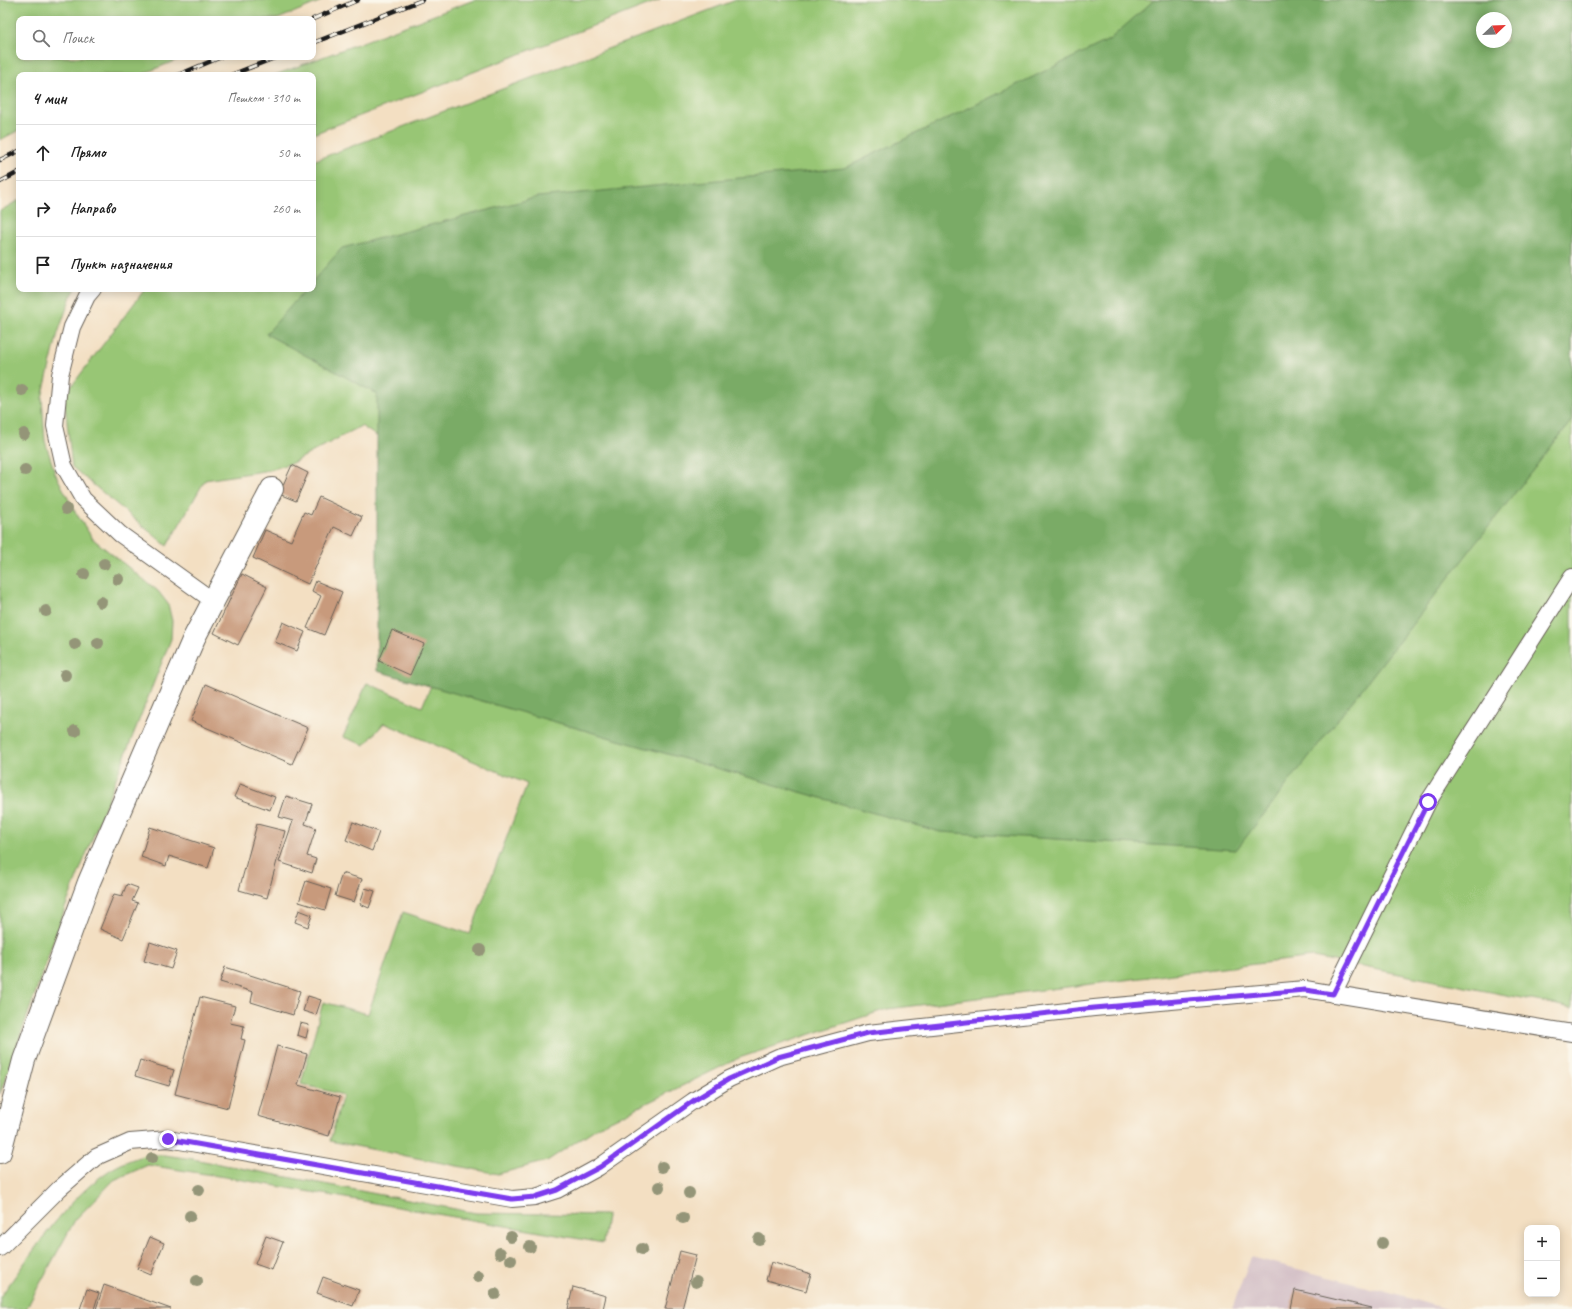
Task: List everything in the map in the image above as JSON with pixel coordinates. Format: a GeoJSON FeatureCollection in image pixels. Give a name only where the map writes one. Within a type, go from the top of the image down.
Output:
{"type":"FeatureCollection","features":[{"type":"Feature","properties":{"kind":"street"},"geometry":{"type":"LineString","coordinates":[[0,1152],[24,1060],[89,882],[194,638],[212,600],[272,489]]}},
{"type":"Feature","properties":{"kind":"lane"},"geometry":{"type":"LineString","coordinates":[[90,292],[72,327],[60,375],[55,426],[64,466],[83,500],[120,534],[212,600]]}},
{"type":"Feature","properties":{"kind":"lane"},"geometry":{"type":"LineString","coordinates":[[1333,994],[1428,802],[1572,577]]}},
{"type":"Feature","properties":{"kind":"lane"},"geometry":{"type":"LineString","coordinates":[[0,1248],[58,1189],[96,1157],[130,1142],[168,1139],[512,1199],[535,1197],[557,1190],[600,1167],[693,1101],[729,1079],[778,1057],[868,1033],[1094,1008],[1305,990],[1572,1033]]}},
{"type":"Feature","properties":{"kind":"shaded area"},"geometry":{"type":"Polygon","coordinates":[[[1251,1257],[1386,1292],[1446,1309],[1232,1309],[1251,1257]]]}},
{"type":"Feature","properties":{"kind":"green space"},"geometry":{"type":"Polygon","coordinates":[[[0,0],[324,0],[285,16],[16,16],[16,60],[177,60],[147,72],[16,72],[16,132],[0,140],[0,0]]]}},
{"type":"Feature","properties":{"kind":"green space"},"geometry":{"type":"Polygon","coordinates":[[[474,0],[660,0],[316,133],[316,72],[283,72],[474,0]]]}},
{"type":"Feature","properties":{"kind":"green space"},"geometry":{"type":"Polygon","coordinates":[[[736,0],[1572,0],[1572,1008],[1313,957],[887,1009],[739,1058],[598,1127],[547,1161],[498,1174],[330,1141],[343,1095],[301,1084],[323,1002],[368,1014],[403,912],[470,934],[527,784],[384,723],[365,745],[343,737],[367,683],[422,707],[453,633],[452,485],[361,426],[292,463],[270,470],[205,480],[167,546],[72,467],[64,396],[143,292],[316,292],[316,160],[736,0]]]}},
{"type":"Feature","properties":{"kind":"green space"},"geometry":{"type":"Polygon","coordinates":[[[1154,0],[1572,0],[1572,420],[1236,850],[940,832],[377,671],[377,394],[266,334],[303,292],[316,292],[316,278],[342,248],[538,197],[845,168],[1109,40],[1154,0]]]}},
{"type":"Feature","properties":{"kind":"green space"},"geometry":{"type":"Polygon","coordinates":[[[16,202],[16,292],[74,292],[71,296],[58,333],[42,398],[45,441],[55,473],[74,510],[93,539],[158,591],[168,604],[172,621],[171,639],[65,908],[0,1094],[0,211],[16,202]]]}},
{"type":"Feature","properties":{"kind":"green space"},"geometry":{"type":"Polygon","coordinates":[[[146,1155],[164,1155],[193,1159],[476,1213],[607,1215],[603,1243],[231,1178],[148,1165],[114,1180],[75,1220],[26,1309],[0,1309],[0,1297],[49,1230],[76,1198],[107,1172],[126,1162],[146,1155]]]}},
{"type":"Feature","properties":{"kind":"building"},"geometry":{"type":"Polygon","coordinates":[[[292,465],[308,473],[296,501],[279,494],[292,465]]]}},
{"type":"Feature","properties":{"kind":"building"},"geometry":{"type":"Polygon","coordinates":[[[319,497],[362,517],[353,536],[334,527],[308,584],[253,558],[265,530],[291,541],[304,512],[311,515],[319,497]]]}},
{"type":"Feature","properties":{"kind":"building"},"geometry":{"type":"Polygon","coordinates":[[[242,574],[267,587],[238,645],[214,633],[242,574]]]}},
{"type":"Feature","properties":{"kind":"building"},"geometry":{"type":"Polygon","coordinates":[[[316,581],[342,592],[324,635],[307,628],[321,596],[312,591],[316,581]]]}},
{"type":"Feature","properties":{"kind":"building"},"geometry":{"type":"Polygon","coordinates":[[[283,622],[305,632],[297,651],[275,642],[283,622]]]}},
{"type":"Feature","properties":{"kind":"building"},"geometry":{"type":"Polygon","coordinates":[[[392,630],[424,644],[410,675],[379,661],[392,630]]]}},
{"type":"Feature","properties":{"kind":"building"},"geometry":{"type":"Polygon","coordinates":[[[206,684],[308,728],[292,764],[191,721],[206,684]]]}},
{"type":"Feature","properties":{"kind":"building"},"geometry":{"type":"Polygon","coordinates":[[[240,784],[275,797],[270,810],[234,797],[240,784]]]}},
{"type":"Feature","properties":{"kind":"building"},"geometry":{"type":"Polygon","coordinates":[[[286,796],[312,804],[305,824],[316,828],[307,856],[316,859],[312,873],[279,862],[293,821],[279,817],[286,796]]]}},
{"type":"Feature","properties":{"kind":"building"},"geometry":{"type":"Polygon","coordinates":[[[353,822],[379,832],[372,851],[346,840],[353,822]]]}},
{"type":"Feature","properties":{"kind":"building"},"geometry":{"type":"Polygon","coordinates":[[[257,824],[285,831],[267,898],[239,890],[257,824]]]}},
{"type":"Feature","properties":{"kind":"building"},"geometry":{"type":"Polygon","coordinates":[[[150,827],[214,848],[208,868],[169,856],[166,866],[141,857],[150,827]]]}},
{"type":"Feature","properties":{"kind":"building"},"geometry":{"type":"Polygon","coordinates":[[[342,873],[362,879],[354,902],[335,896],[342,873]]]}},
{"type":"Feature","properties":{"kind":"building"},"geometry":{"type":"Polygon","coordinates":[[[306,881],[331,889],[325,910],[299,902],[306,881]]]}},
{"type":"Feature","properties":{"kind":"building"},"geometry":{"type":"Polygon","coordinates":[[[127,884],[138,888],[132,901],[138,903],[123,939],[100,929],[114,894],[122,896],[127,884]]]}},
{"type":"Feature","properties":{"kind":"building"},"geometry":{"type":"Polygon","coordinates":[[[365,888],[375,891],[369,908],[360,904],[365,888]]]}},
{"type":"Feature","properties":{"kind":"building"},"geometry":{"type":"Polygon","coordinates":[[[299,910],[312,915],[308,927],[295,922],[299,910]]]}},
{"type":"Feature","properties":{"kind":"building"},"geometry":{"type":"Polygon","coordinates":[[[150,942],[177,951],[171,969],[144,961],[150,942]]]}},
{"type":"Feature","properties":{"kind":"building"},"geometry":{"type":"Polygon","coordinates":[[[225,967],[300,991],[293,1015],[251,1002],[253,992],[220,982],[225,967]]]}},
{"type":"Feature","properties":{"kind":"building"},"geometry":{"type":"Polygon","coordinates":[[[308,996],[321,1000],[316,1015],[303,1011],[308,996]]]}},
{"type":"Feature","properties":{"kind":"building"},"geometry":{"type":"Polygon","coordinates":[[[200,997],[235,1006],[230,1023],[244,1026],[241,1039],[245,1040],[228,1108],[175,1094],[200,997]]]}},
{"type":"Feature","properties":{"kind":"building"},"geometry":{"type":"Polygon","coordinates":[[[300,1023],[309,1025],[306,1038],[297,1035],[300,1023]]]}},
{"type":"Feature","properties":{"kind":"building"},"geometry":{"type":"Polygon","coordinates":[[[277,1046],[307,1054],[298,1085],[340,1097],[329,1136],[258,1116],[277,1046]]]}},
{"type":"Feature","properties":{"kind":"building"},"geometry":{"type":"Polygon","coordinates":[[[140,1060],[174,1070],[169,1086],[135,1076],[140,1060]]]}},
{"type":"Feature","properties":{"kind":"building"},"geometry":{"type":"Polygon","coordinates":[[[266,1236],[283,1242],[272,1270],[255,1264],[266,1236]]]}},
{"type":"Feature","properties":{"kind":"building"},"geometry":{"type":"Polygon","coordinates":[[[150,1237],[164,1243],[151,1275],[137,1269],[150,1237]]]}},
{"type":"Feature","properties":{"kind":"building"},"geometry":{"type":"Polygon","coordinates":[[[680,1251],[696,1255],[682,1309],[665,1309],[680,1251]]]}},
{"type":"Feature","properties":{"kind":"building"},"geometry":{"type":"Polygon","coordinates":[[[771,1262],[811,1274],[806,1291],[766,1280],[771,1262]]]}},
{"type":"Feature","properties":{"kind":"building"},"geometry":{"type":"Polygon","coordinates":[[[323,1277],[359,1290],[353,1306],[317,1293],[323,1277]]]}},
{"type":"Feature","properties":{"kind":"building"},"geometry":{"type":"Polygon","coordinates":[[[104,1285],[171,1309],[96,1309],[104,1285]]]}},
{"type":"Feature","properties":{"kind":"building"},"geometry":{"type":"Polygon","coordinates":[[[573,1287],[606,1296],[603,1309],[568,1309],[573,1287]]]}},
{"type":"Feature","properties":{"kind":"building"},"geometry":{"type":"Polygon","coordinates":[[[87,1289],[99,1293],[94,1309],[80,1309],[87,1289]]]}},
{"type":"Feature","properties":{"kind":"building"},"geometry":{"type":"Polygon","coordinates":[[[1295,1290],[1372,1308],[1291,1309],[1295,1290]]]}},
{"type":"Feature","properties":{"kind":"railway"},"geometry":{"type":"LineString","coordinates":[[316,18],[358,0]]}},
{"type":"Feature","properties":{"kind":"railway"},"geometry":{"type":"LineString","coordinates":[[316,42],[422,0]]}},
{"type":"Feature","properties":{"kind":"railway"},"geometry":{"type":"LineString","coordinates":[[185,72],[214,60]]}},
{"type":"Feature","properties":{"kind":"railway"},"geometry":{"type":"LineString","coordinates":[[239,72],[269,60]]}},
{"type":"Feature","properties":{"kind":"railway"},"geometry":{"type":"LineString","coordinates":[[0,160],[16,152]]}},
{"type":"Feature","properties":{"kind":"railway"},"geometry":{"type":"LineString","coordinates":[[0,182],[16,174]]}},
{"type":"Feature","properties":{"kind":"route"},"geometry":{"type":"LineString","coordinates":[[168,1139],[512,1199],[535,1197],[557,1190],[600,1167],[693,1101],[729,1079],[778,1057],[868,1033],[1094,1008],[1305,990],[1333,994],[1428,802]]}}]}
